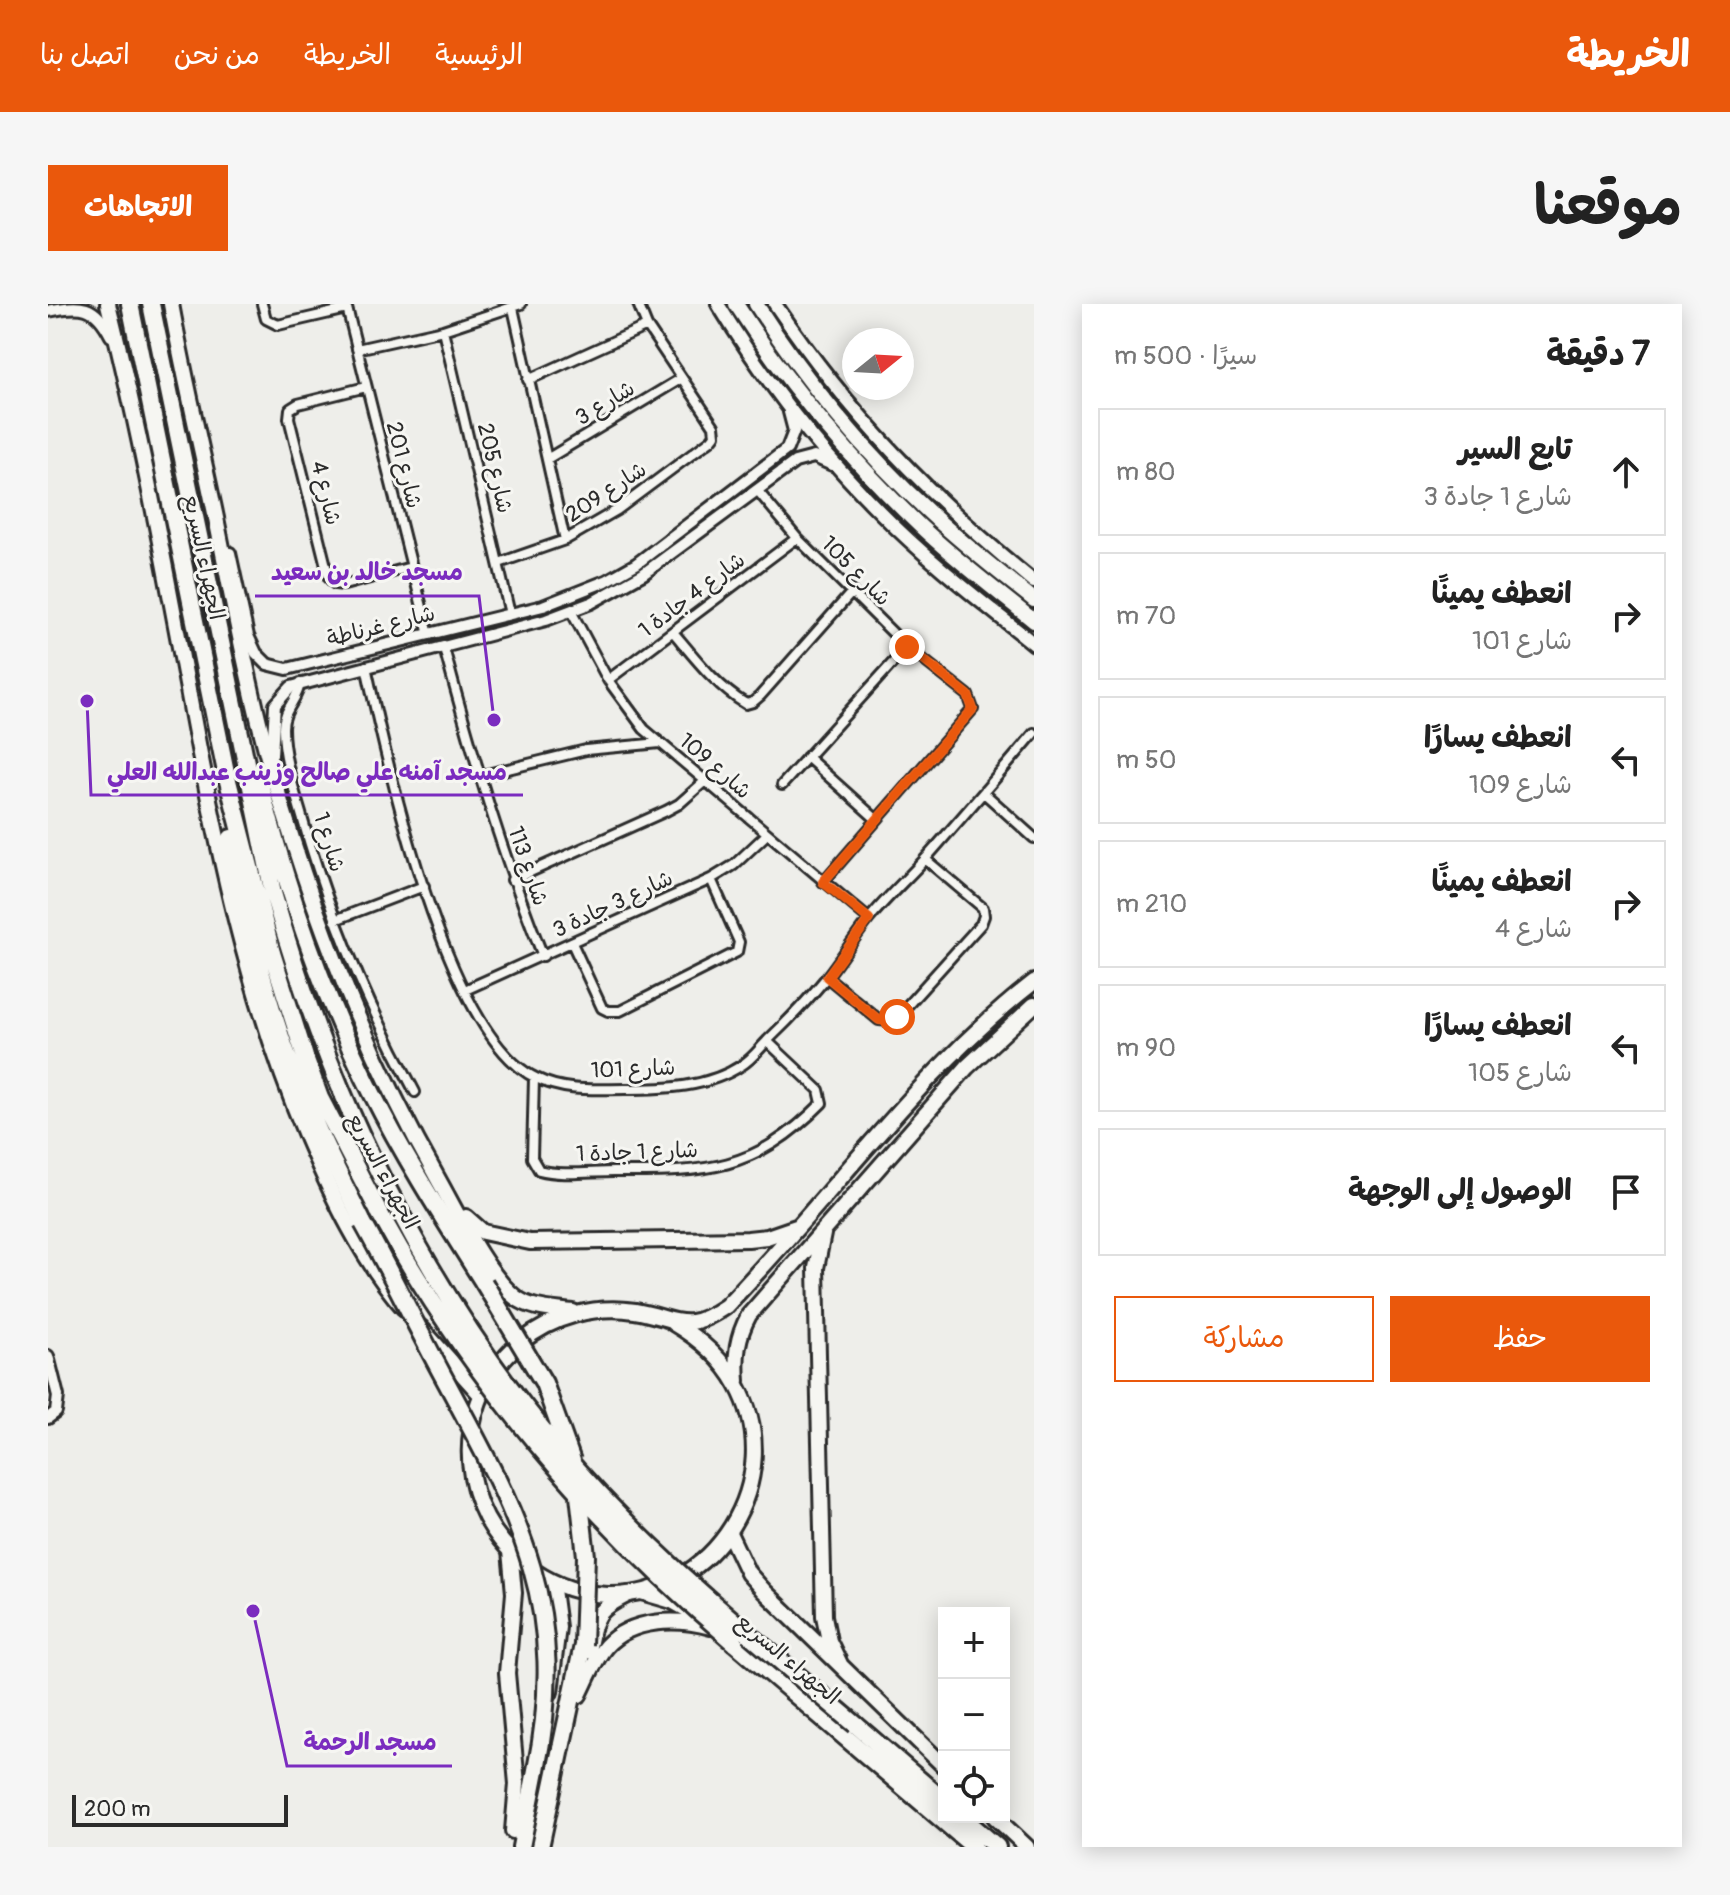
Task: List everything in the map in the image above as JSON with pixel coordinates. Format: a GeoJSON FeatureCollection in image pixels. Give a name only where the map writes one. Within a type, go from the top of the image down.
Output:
{"type":"FeatureCollection","features":[{"type":"Feature","properties":{"kind":"highway"},"geometry":{"type":"LineString","coordinates":[[119,304],[130,346],[144,373]]}},
{"type":"Feature","properties":{"kind":"highway","name":"الجهراء السريع"},"geometry":{"type":"LineString","coordinates":[[130,304],[223,757],[268,938],[320,1098],[379,1212],[417,1280],[463,1349],[519,1424],[593,1510],[687,1602],[974,1847]]}},
{"type":"Feature","properties":{"kind":"highway","name":"الجهراء السريع"},"geometry":{"type":"LineString","coordinates":[[151,304],[262,846],[286,939],[337,1077],[394,1201],[460,1315],[507,1383],[559,1449],[668,1562],[938,1796]]}},
{"type":"Feature","properties":{"kind":"highway"},"geometry":{"type":"LineString","coordinates":[[161,304],[171,404]]}},
{"type":"Feature","properties":{"kind":"highway"},"geometry":{"type":"LineString","coordinates":[[204,559],[270,820],[322,979],[371,1092],[400,1146],[539,1373],[566,1437],[584,1529],[586,1644],[543,1847]]}},
{"type":"Feature","properties":{"kind":"highway"},"geometry":{"type":"LineString","coordinates":[[223,757],[224,800],[240,886],[271,1005],[308,1106],[363,1223],[487,1457],[518,1523],[540,1594],[547,1653],[546,1712],[521,1847]]}},
{"type":"Feature","properties":{"kind":"highway"},"geometry":{"type":"LineString","coordinates":[[969,1823],[997,1847]]}},
{"type":"Feature","properties":{"kind":"main road","name":"الجهراء السريع"},"geometry":{"type":"LineString","coordinates":[[108,304],[127,379],[229,893],[245,962],[276,1061],[329,1187],[378,1274],[392,1295],[481,1395]]}},
{"type":"Feature","properties":{"kind":"main road","name":"الجهراء السريع"},"geometry":{"type":"LineString","coordinates":[[171,304],[272,770],[302,871],[368,1047],[405,1122],[494,1274],[517,1298],[534,1307],[581,1313]]}},
{"type":"Feature","properties":{"kind":"main road"},"geometry":{"type":"LineString","coordinates":[[718,304],[781,394],[846,476],[911,542],[1034,644]]}},
{"type":"Feature","properties":{"kind":"main road"},"geometry":{"type":"LineString","coordinates":[[736,304],[796,388],[859,465],[923,529],[1034,621]]}},
{"type":"Feature","properties":{"kind":"main road"},"geometry":{"type":"LineString","coordinates":[[756,304],[801,369],[873,457],[932,515],[1034,600]]}},
{"type":"Feature","properties":{"kind":"main road"},"geometry":{"type":"LineString","coordinates":[[775,304],[814,360],[885,446],[943,504],[1034,582]]}},
{"type":"Feature","properties":{"kind":"main road"},"geometry":{"type":"LineString","coordinates":[[673,1323],[701,1320],[726,1306],[948,1061],[981,1027],[1034,982]]}},
{"type":"Feature","properties":{"kind":"main road"},"geometry":{"type":"LineString","coordinates":[[737,1386],[736,1350],[740,1330],[749,1315],[967,1067],[1034,1005]]}},
{"type":"Feature","properties":{"kind":"main road"},"geometry":{"type":"LineString","coordinates":[[449,1199],[483,1232],[530,1242],[748,1239],[776,1234],[800,1225]]}},
{"type":"Feature","properties":{"kind":"main road"},"geometry":{"type":"LineString","coordinates":[[825,1229],[816,1268],[824,1616],[829,1641],[841,1666]]}},
{"type":"Feature","properties":{"kind":"main road"},"geometry":{"type":"LineString","coordinates":[[774,1255],[776,1266],[783,1270],[790,1269]]}},
{"type":"Feature","properties":{"kind":"main road"},"geometry":{"type":"LineString","coordinates":[[586,1644],[598,1612],[634,1593],[658,1587],[690,1571],[718,1548],[746,1499],[754,1461],[751,1422],[737,1386],[710,1349],[673,1323],[637,1312],[609,1310],[581,1313],[549,1324],[521,1342],[498,1366],[481,1395],[473,1423],[470,1444],[472,1476],[486,1519],[524,1564],[552,1582],[586,1592],[634,1593]]}},
{"type":"Feature","properties":{"kind":"main road","name":"الجهراء السريع"},"geometry":{"type":"LineString","coordinates":[[729,1533],[743,1565],[756,1582],[938,1760]]}},
{"type":"Feature","properties":{"kind":"main road"},"geometry":{"type":"LineString","coordinates":[[510,1551],[514,1593],[507,1673],[517,1784],[513,1831]]}},
{"type":"Feature","properties":{"kind":"main road"},"geometry":{"type":"LineString","coordinates":[[509,1847],[549,1700],[558,1637],[558,1611],[552,1582]]}},
{"type":"Feature","properties":{"kind":"main road","name":"الجهراء السريع"},"geometry":{"type":"LineString","coordinates":[[634,1593],[682,1606],[711,1627],[965,1847]]}},
{"type":"Feature","properties":{"kind":"main road"},"geometry":{"type":"LineString","coordinates":[[579,1695],[605,1647],[626,1632],[658,1622],[674,1621],[711,1627]]}},
{"type":"Feature","properties":{"kind":"main road"},"geometry":{"type":"LineString","coordinates":[[543,1847],[579,1695],[588,1637],[579,1629],[567,1628],[558,1637]]}},
{"type":"Feature","properties":{"kind":"main road"},"geometry":{"type":"LineString","coordinates":[[1001,1823],[1027,1847]]}},
{"type":"Feature","properties":{"kind":"street"},"geometry":{"type":"LineString","coordinates":[[262,304],[266,319],[278,325],[346,306]]}},
{"type":"Feature","properties":{"kind":"street"},"geometry":{"type":"LineString","coordinates":[[638,304],[647,326],[682,378]]}},
{"type":"Feature","properties":{"kind":"street","name":"شارع 201"},"geometry":{"type":"LineString","coordinates":[[346,306],[429,635]]}},
{"type":"Feature","properties":{"kind":"street"},"geometry":{"type":"LineString","coordinates":[[357,349],[443,330],[517,306],[528,380],[565,540]]}},
{"type":"Feature","properties":{"kind":"street"},"geometry":{"type":"LineString","coordinates":[[57,308],[83,307],[97,314],[113,340],[127,379]]}},
{"type":"Feature","properties":{"kind":"street"},"geometry":{"type":"LineString","coordinates":[[528,380],[647,326]]}},
{"type":"Feature","properties":{"kind":"street","name":"شارع 205"},"geometry":{"type":"LineString","coordinates":[[443,330],[510,614]]}},
{"type":"Feature","properties":{"kind":"street","name":"شارع 209"},"geometry":{"type":"LineString","coordinates":[[499,563],[565,540],[617,510],[711,440],[715,435],[714,426],[682,378]]}},
{"type":"Feature","properties":{"kind":"street","name":"شارع 3"},"geometry":{"type":"LineString","coordinates":[[547,459],[682,378]]}},
{"type":"Feature","properties":{"kind":"street","name":"شارع غرناطة"},"geometry":{"type":"LineString","coordinates":[[187,385],[202,428],[252,646],[262,660],[273,667],[298,668],[543,606],[606,581],[784,451]]}},
{"type":"Feature","properties":{"kind":"street","name":"شارع 4"},"geometry":{"type":"LineString","coordinates":[[366,387],[298,404],[290,409],[289,418],[329,578],[335,584],[344,585],[411,567]]}},
{"type":"Feature","properties":{"kind":"street"},"geometry":{"type":"LineString","coordinates":[[781,394],[794,431],[791,443],[784,451]]}},
{"type":"Feature","properties":{"kind":"street"},"geometry":{"type":"LineString","coordinates":[[784,451],[791,452],[795,462],[804,458],[819,458],[846,476]]}},
{"type":"Feature","properties":{"kind":"street","name":"شارع غرناطة"},"geometry":{"type":"LineString","coordinates":[[300,683],[444,648],[571,611],[611,594],[795,462]]}},
{"type":"Feature","properties":{"kind":"street","name":"شارع 105"},"geometry":{"type":"LineString","coordinates":[[757,490],[797,538],[907,647],[968,695],[973,703],[973,709],[876,819]]}},
{"type":"Feature","properties":{"kind":"street","name":"شارع 4 جادة 1"},"geometry":{"type":"LineString","coordinates":[[608,680],[797,538]]}},
{"type":"Feature","properties":{"kind":"street"},"geometry":{"type":"LineString","coordinates":[[622,572],[623,579],[629,583]]}},
{"type":"Feature","properties":{"kind":"street"},"geometry":{"type":"LineString","coordinates":[[606,581],[612,586],[611,594]]}},
{"type":"Feature","properties":{"kind":"street"},"geometry":{"type":"LineString","coordinates":[[674,633],[706,670],[737,699],[750,704],[852,592]]}},
{"type":"Feature","properties":{"kind":"street","name":"شارع 109"},"geometry":{"type":"LineString","coordinates":[[571,611],[608,680],[644,729],[869,919]]}},
{"type":"Feature","properties":{"kind":"street"},"geometry":{"type":"LineString","coordinates":[[782,785],[907,647]]}},
{"type":"Feature","properties":{"kind":"street","name":"شارع 113"},"geometry":{"type":"LineString","coordinates":[[444,648],[479,776],[512,880],[543,956]]}},
{"type":"Feature","properties":{"kind":"street","name":"شارع 101"},"geometry":{"type":"LineString","coordinates":[[366,666],[387,765],[424,886],[449,956],[465,990],[489,1036],[516,1063],[534,1078],[569,1089],[668,1089],[707,1081],[742,1065],[800,1009],[869,919],[984,793],[1034,733]]}},
{"type":"Feature","properties":{"kind":"street"},"geometry":{"type":"LineString","coordinates":[[272,770],[275,705],[287,689],[300,683],[295,675],[298,668]]}},
{"type":"Feature","properties":{"kind":"street","name":"شارع 1"},"geometry":{"type":"LineString","coordinates":[[300,683],[299,691],[284,715],[284,741],[317,869],[335,920],[383,1032],[415,1092]]}},
{"type":"Feature","properties":{"kind":"street"},"geometry":{"type":"LineString","coordinates":[[479,776],[586,750],[660,743]]}},
{"type":"Feature","properties":{"kind":"street"},"geometry":{"type":"LineString","coordinates":[[807,757],[876,819],[823,882]]}},
{"type":"Feature","properties":{"kind":"street"},"geometry":{"type":"LineString","coordinates":[[512,880],[666,811],[705,781]]}},
{"type":"Feature","properties":{"kind":"street"},"geometry":{"type":"LineString","coordinates":[[984,793],[1034,838]]}},
{"type":"Feature","properties":{"kind":"street","name":"شارع 3 جادة 3"},"geometry":{"type":"LineString","coordinates":[[465,990],[711,879],[734,865],[766,835]]}},
{"type":"Feature","properties":{"kind":"street"},"geometry":{"type":"LineString","coordinates":[[827,977],[879,1020],[889,1021],[897,1017],[981,924],[983,908],[925,859]]}},
{"type":"Feature","properties":{"kind":"street"},"geometry":{"type":"LineString","coordinates":[[572,943],[602,1008],[620,1011],[737,952],[739,942],[711,879]]}},
{"type":"Feature","properties":{"kind":"street"},"geometry":{"type":"LineString","coordinates":[[335,920],[424,886]]}},
{"type":"Feature","properties":{"kind":"street","name":"شارع 1 جادة 1"},"geometry":{"type":"LineString","coordinates":[[534,1078],[532,1158],[539,1170],[688,1172],[740,1160],[765,1149],[802,1124],[822,1103],[819,1090],[767,1041]]}},
{"type":"Feature","properties":{"kind":"street"},"geometry":{"type":"LineString","coordinates":[[48,1356],[58,1396],[56,1412],[48,1418]]}},
{"type":"Feature","properties":{"kind":"place","name":"مسجد آمنه علي صالح وزينب عبدالله العلي"},"geometry":{"type":"Point","coordinates":[87,701]}},
{"type":"Feature","properties":{"kind":"place","name":"مسجد خالد بن سعيد"},"geometry":{"type":"Point","coordinates":[494,720]}},
{"type":"Feature","properties":{"kind":"place","name":"مسجد الرحمة"},"geometry":{"type":"Point","coordinates":[253,1611]}},
{"type":"Feature","properties":{"kind":"route"},"geometry":{"type":"LineString","coordinates":[[897,1017],[889,1021],[879,1020],[827,977],[869,919],[823,882],[973,709],[968,695],[907,647]]}}]}
